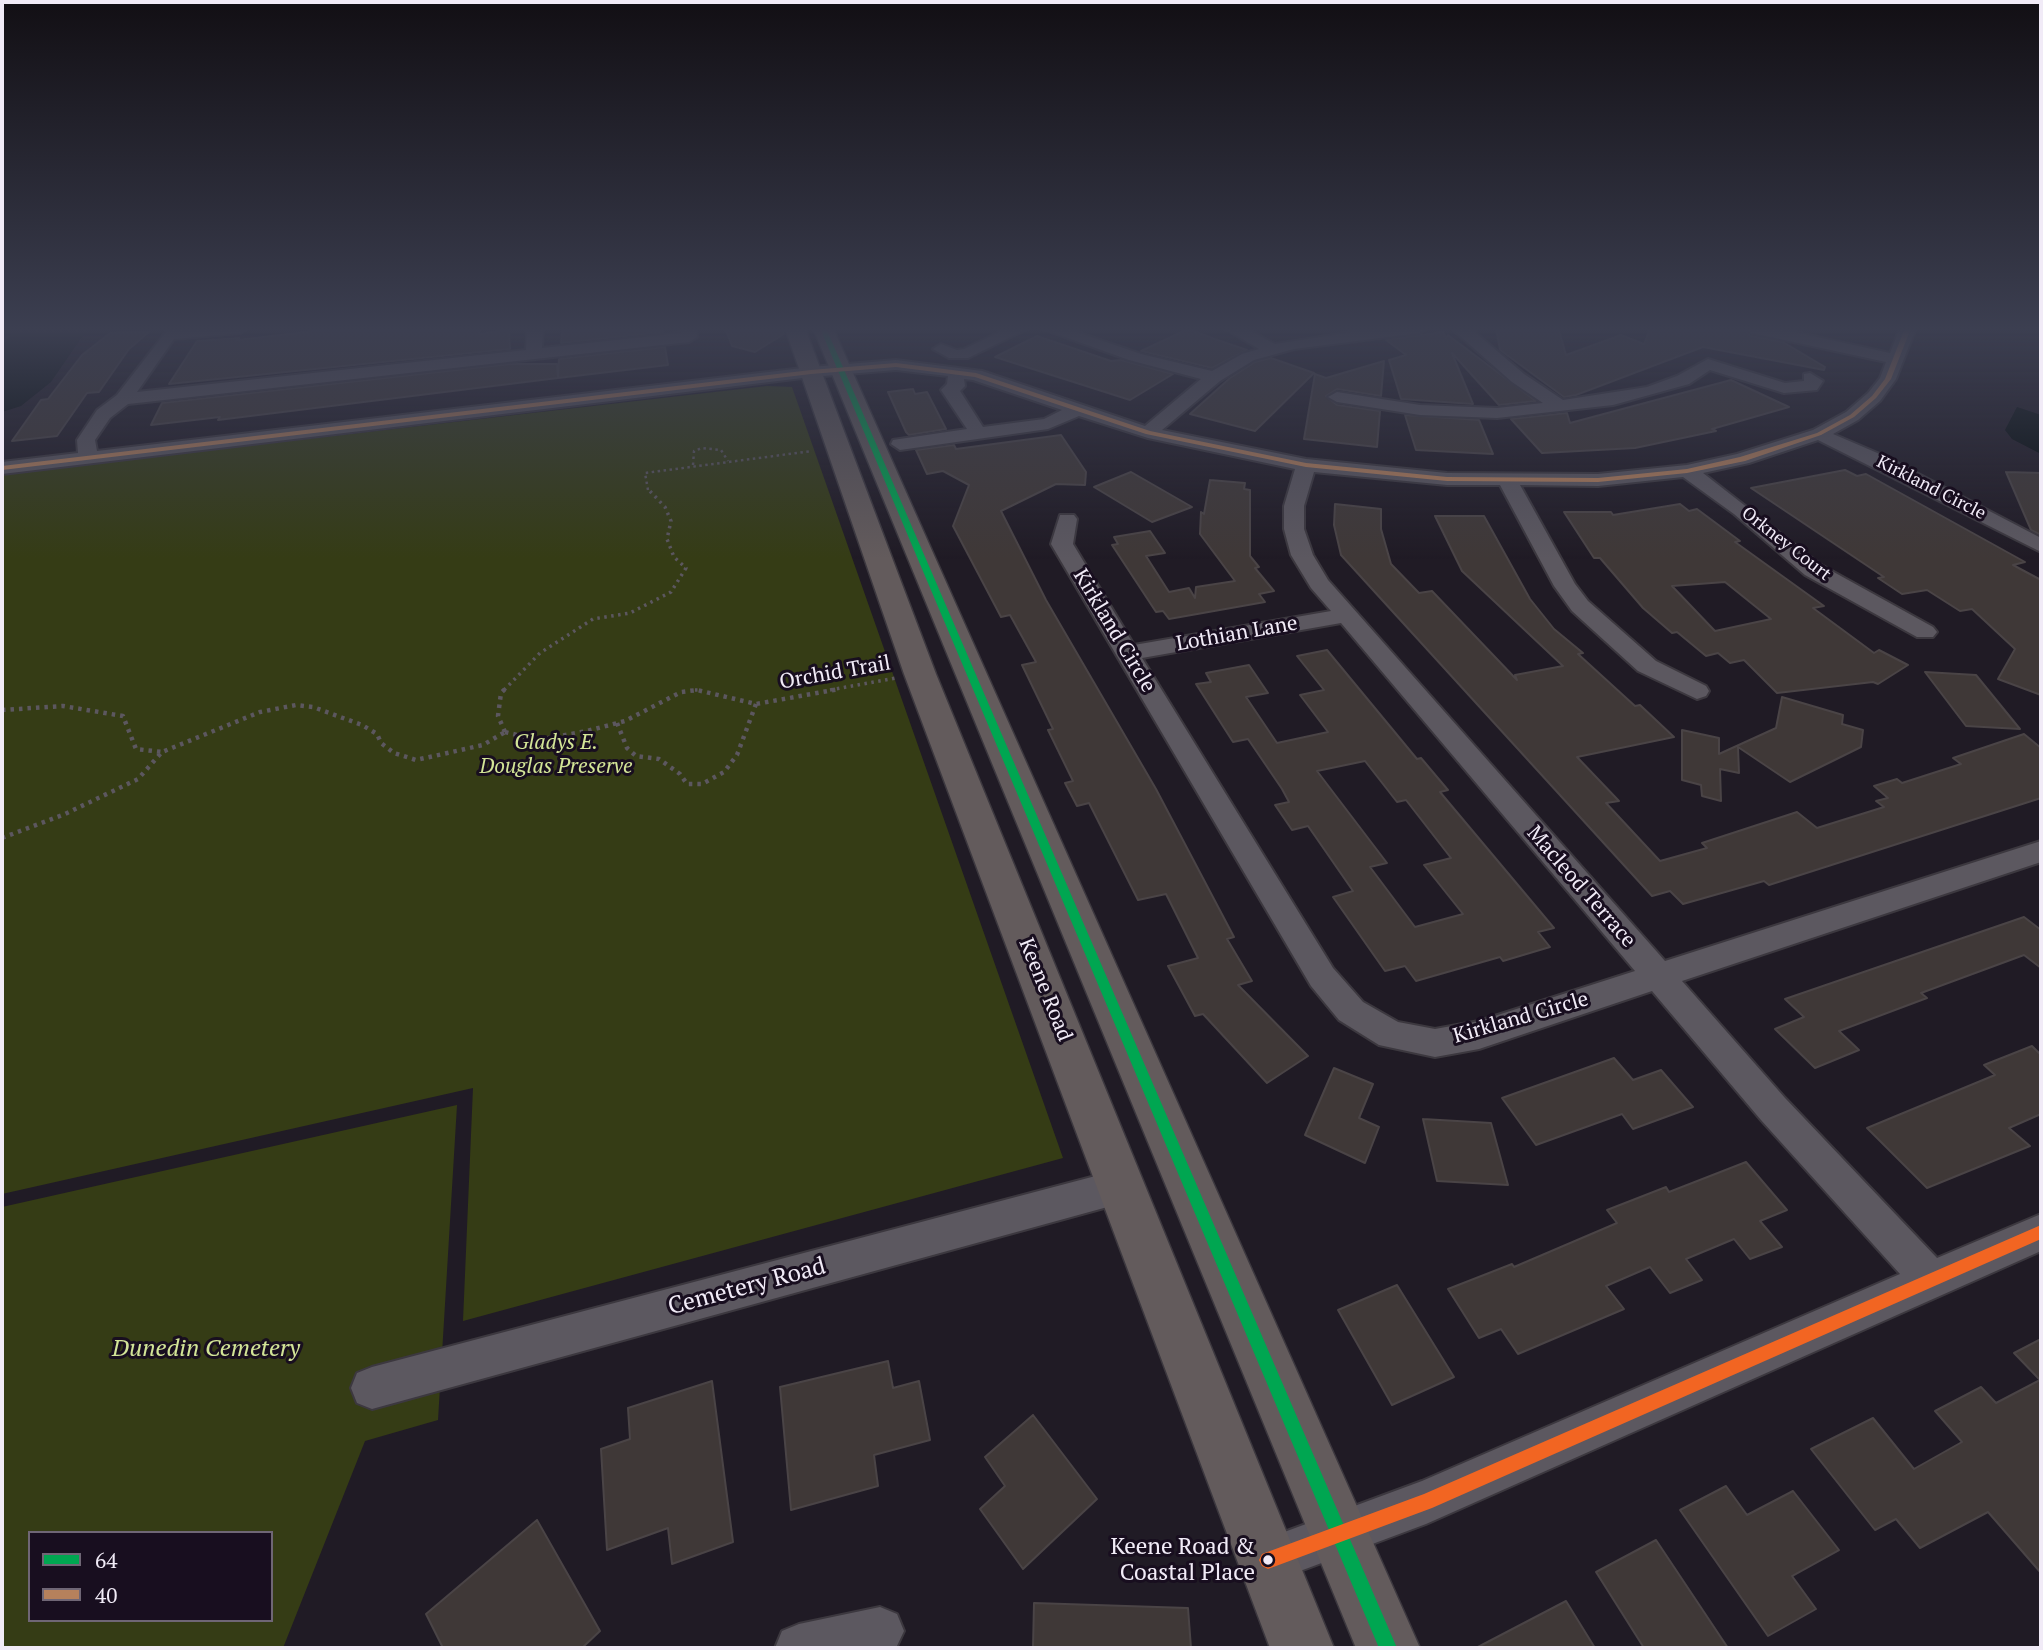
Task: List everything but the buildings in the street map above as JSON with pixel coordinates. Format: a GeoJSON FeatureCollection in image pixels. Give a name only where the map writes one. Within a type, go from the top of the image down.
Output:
{"type":"FeatureCollection","features":[{"type":"Feature","properties":{"kind":"main road","name":"Keene Road"},"geometry":{"type":"LineString","coordinates":[[837,405],[920,674],[1302,1648]]}},
{"type":"Feature","properties":{"kind":"main road","name":"Keene Road"},"geometry":{"type":"LineString","coordinates":[[844,405],[913,536],[1388,1648]]}},
{"type":"Feature","properties":{"kind":"street"},"geometry":{"type":"LineString","coordinates":[[88,458],[86,440],[103,414],[115,405]]}},
{"type":"Feature","properties":{"kind":"street"},"geometry":{"type":"LineString","coordinates":[[88,458],[113,433],[127,411],[125,405]]}},
{"type":"Feature","properties":{"kind":"street"},"geometry":{"type":"LineString","coordinates":[[2,468],[538,405]]}},
{"type":"Feature","properties":{"kind":"street"},"geometry":{"type":"LineString","coordinates":[[960,405],[978,433]]}},
{"type":"Feature","properties":{"kind":"street"},"geometry":{"type":"LineString","coordinates":[[1063,405],[1148,433],[1306,466],[1508,481],[1598,480],[1687,471],[1742,459],[1819,434],[1852,416],[1865,405]]}},
{"type":"Feature","properties":{"kind":"street"},"geometry":{"type":"LineString","coordinates":[[1148,433],[1181,405]]}},
{"type":"Feature","properties":{"kind":"street"},"geometry":{"type":"LineString","coordinates":[[1399,405],[1446,411],[1497,413],[1566,405]]}},
{"type":"Feature","properties":{"kind":"street"},"geometry":{"type":"LineString","coordinates":[[900,444],[1048,424],[1076,410]]}},
{"type":"Feature","properties":{"kind":"street","name":"Kirkland Circle"},"geometry":{"type":"LineString","coordinates":[[1819,434],[1899,471],[2041,546]]}},
{"type":"Feature","properties":{"kind":"street","name":"Macleod Terrace"},"geometry":{"type":"LineString","coordinates":[[1306,466],[1294,506],[1294,529],[1302,555],[1313,574],[1773,1109],[1931,1280]]}},
{"type":"Feature","properties":{"kind":"street","name":"Orkney Court"},"geometry":{"type":"LineString","coordinates":[[1687,471],[1750,517],[1813,570],[1925,632]]}},
{"type":"Feature","properties":{"kind":"street"},"geometry":{"type":"LineString","coordinates":[[1508,481],[1565,586],[1580,606],[1647,666],[1697,691]]}},
{"type":"Feature","properties":{"kind":"street","name":"Kirkland Circle"},"geometry":{"type":"LineString","coordinates":[[1067,519],[1062,544],[1322,977],[1351,1011],[1391,1035],[1435,1043],[1479,1035],[2041,851]]}},
{"type":"Feature","properties":{"kind":"street","name":"Lothian Lane"},"geometry":{"type":"LineString","coordinates":[[1128,653],[1346,615]]}},
{"type":"Feature","properties":{"kind":"street","name":"Cemetery Road"},"geometry":{"type":"LineString","coordinates":[[372,1388],[1122,1186]]}},
{"type":"Feature","properties":{"kind":"street"},"geometry":{"type":"LineString","coordinates":[[1268,1560],[1426,1503],[2041,1232]]}},
{"type":"Feature","properties":{"kind":"street"},"geometry":{"type":"LineString","coordinates":[[799,1648],[880,1632]]}},
{"type":"Feature","properties":{"kind":"path"},"geometry":{"type":"LineString","coordinates":[[693,466],[694,452],[702,448],[721,450],[728,461]]}},
{"type":"Feature","properties":{"kind":"path"},"geometry":{"type":"LineString","coordinates":[[2,838],[65,814],[138,779],[162,752],[260,712],[296,705],[313,707],[362,725],[377,734],[381,743],[394,753],[416,760],[483,745],[505,732],[498,716],[501,693],[540,653],[593,619],[630,612],[671,592],[686,568],[674,557],[667,539],[671,521],[665,507],[647,489],[645,473],[812,451]]}},
{"type":"Feature","properties":{"kind":"path","name":"Orchid Trail"},"geometry":{"type":"LineString","coordinates":[[505,732],[538,740],[617,723],[681,692],[697,690],[756,704],[920,674]]}},
{"type":"Feature","properties":{"kind":"path","name":"Orchid Trail"},"geometry":{"type":"LineString","coordinates":[[617,723],[626,748],[636,757],[659,759],[680,774],[687,784],[702,784],[724,772],[737,755],[756,704]]}},
{"type":"Feature","properties":{"kind":"path"},"geometry":{"type":"LineString","coordinates":[[2,710],[63,706],[123,716],[136,749],[162,752]]}},
{"type":"Feature","properties":{"kind":"green space","name":"Gladys E. Douglas Preserve"},"geometry":{"type":"Polygon","coordinates":[[[602,405],[798,405],[1063,1158],[463,1321],[473,1088],[2,1194],[2,474],[602,405]]]}},
{"type":"Feature","properties":{"kind":"green space","name":"Dunedin Cemetery"},"geometry":{"type":"Polygon","coordinates":[[[457,1105],[438,1420],[365,1441],[283,1648],[2,1648],[2,1207],[457,1105]]]}},
{"type":"Feature","properties":{"kind":"shaded area"},"geometry":{"type":"Polygon","coordinates":[[[2,405],[22,405],[21,406],[2,412],[2,405]]]}},
{"type":"Feature","properties":{"kind":"shaded area"},"geometry":{"type":"Polygon","coordinates":[[[2017,407],[2041,415],[2041,454],[2012,439],[2005,430],[2017,407]]]}},
{"type":"Feature","properties":{"kind":"transit line","name":"40"},"geometry":{"type":"LineString","coordinates":[[2,468],[533,405]]}},
{"type":"Feature","properties":{"kind":"transit line","name":"64"},"geometry":{"type":"LineString","coordinates":[[856,405],[1388,1648]]}},
{"type":"Feature","properties":{"kind":"transit line","name":"40"},"geometry":{"type":"LineString","coordinates":[[1065,405],[1148,433],[1306,465],[1447,479],[1598,480],[1687,471],[1742,459],[1819,434],[1852,416],[1865,405]]}},
{"type":"Feature","properties":{"kind":"transit line"},"geometry":{"type":"LineString","coordinates":[[1268,1560],[1426,1502],[2041,1232]]}},
{"type":"Feature","properties":{"kind":"place","name":"Keene Road & Coastal Place"},"geometry":{"type":"Point","coordinates":[1268,1560]}}]}
